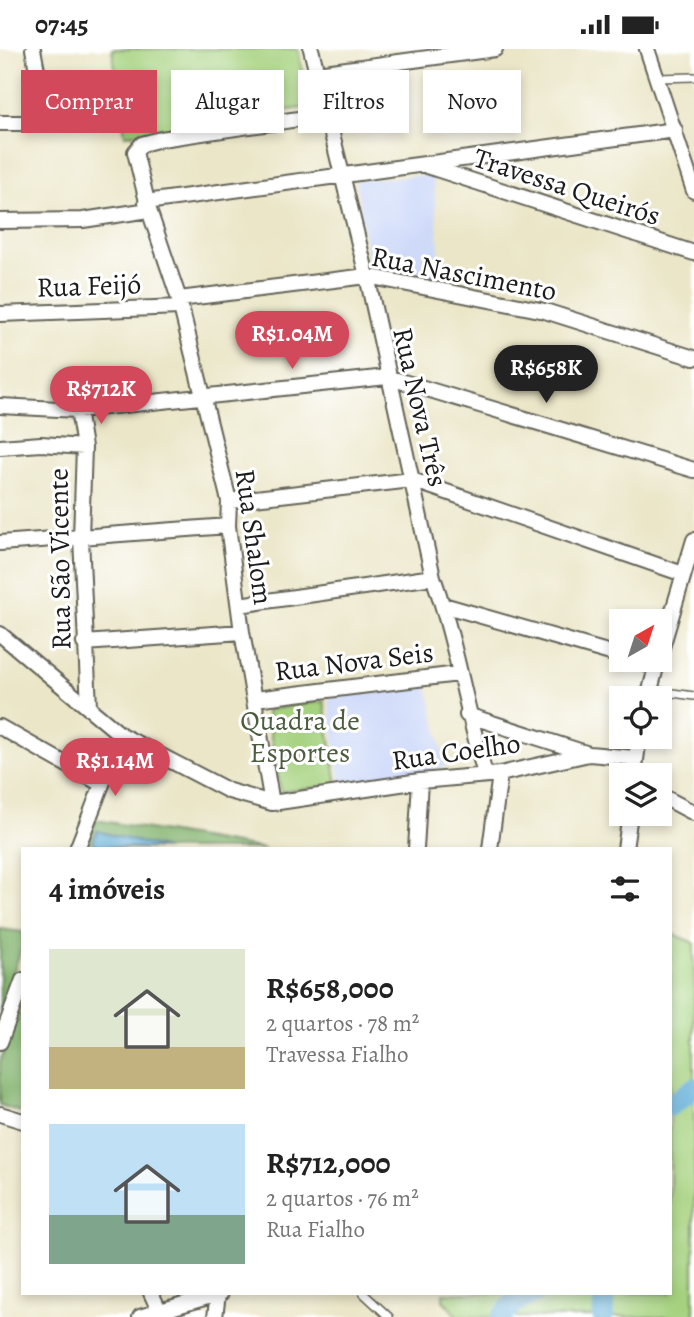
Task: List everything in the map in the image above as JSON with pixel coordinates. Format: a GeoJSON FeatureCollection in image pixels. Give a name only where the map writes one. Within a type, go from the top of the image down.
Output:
{"type":"FeatureCollection","features":[{"type":"Feature","properties":{"kind":"street"},"geometry":{"type":"LineString","coordinates":[[0,123],[34,120],[41,109],[41,92],[33,49]]}},
{"type":"Feature","properties":{"kind":"street","name":"Rua Nova Três"},"geometry":{"type":"LineString","coordinates":[[311,49],[316,70]]}},
{"type":"Feature","properties":{"kind":"street"},"geometry":{"type":"LineString","coordinates":[[339,70],[495,49]]}},
{"type":"Feature","properties":{"kind":"street"},"geometry":{"type":"LineString","coordinates":[[647,49],[694,191]]}},
{"type":"Feature","properties":{"kind":"street","name":"Rua Shalom"},"geometry":{"type":"LineString","coordinates":[[272,803],[242,632],[228,526],[229,501],[179,303],[147,206],[135,152],[148,141],[298,119]]}},
{"type":"Feature","properties":{"kind":"street","name":"Travessa Queirós"},"geometry":{"type":"LineString","coordinates":[[0,221],[83,220],[147,206],[675,129]]}},
{"type":"Feature","properties":{"kind":"street","name":"Rua Nova Três"},"geometry":{"type":"LineString","coordinates":[[331,133],[433,577],[443,604],[467,715],[485,775]]}},
{"type":"Feature","properties":{"kind":"street","name":"Travessa Queirós"},"geometry":{"type":"LineString","coordinates":[[426,166],[694,253]]}},
{"type":"Feature","properties":{"kind":"street","name":"Rua Nascimento"},"geometry":{"type":"LineString","coordinates":[[179,303],[366,276],[545,311],[694,358]]}},
{"type":"Feature","properties":{"kind":"street","name":"Rua Feijó"},"geometry":{"type":"LineString","coordinates":[[0,314],[179,303]]}},
{"type":"Feature","properties":{"kind":"street"},"geometry":{"type":"LineString","coordinates":[[0,406],[78,410],[387,377],[694,470]]}},
{"type":"Feature","properties":{"kind":"street","name":"Rua São Vicente"},"geometry":{"type":"LineString","coordinates":[[78,410],[84,447],[80,538],[89,707]]}},
{"type":"Feature","properties":{"kind":"street"},"geometry":{"type":"LineString","coordinates":[[0,447],[31,444],[84,447]]}},
{"type":"Feature","properties":{"kind":"street"},"geometry":{"type":"LineString","coordinates":[[229,501],[412,480],[688,569]]}},
{"type":"Feature","properties":{"kind":"street"},"geometry":{"type":"LineString","coordinates":[[0,544],[228,526]]}},
{"type":"Feature","properties":{"kind":"street"},"geometry":{"type":"LineString","coordinates":[[672,618],[688,569],[694,540]]}},
{"type":"Feature","properties":{"kind":"street"},"geometry":{"type":"LineString","coordinates":[[239,605],[433,577]]}},
{"type":"Feature","properties":{"kind":"street"},"geometry":{"type":"LineString","coordinates":[[443,604],[609,652]]}},
{"type":"Feature","properties":{"kind":"street"},"geometry":{"type":"LineString","coordinates":[[84,643],[242,632]]}},
{"type":"Feature","properties":{"kind":"street","name":"Rua Coelho"},"geometry":{"type":"LineString","coordinates":[[0,634],[121,735],[229,791],[272,803],[420,782],[500,774],[589,754],[635,758]]}},
{"type":"Feature","properties":{"kind":"street","name":"Rua Nova Seis"},"geometry":{"type":"LineString","coordinates":[[255,699],[458,674]]}},
{"type":"Feature","properties":{"kind":"street"},"geometry":{"type":"LineString","coordinates":[[467,715],[589,754]]}},
{"type":"Feature","properties":{"kind":"street"},"geometry":{"type":"LineString","coordinates":[[0,727],[101,785]]}},
{"type":"Feature","properties":{"kind":"street"},"geometry":{"type":"LineString","coordinates":[[78,847],[121,735]]}},
{"type":"Feature","properties":{"kind":"street"},"geometry":{"type":"LineString","coordinates":[[635,763],[637,749]]}},
{"type":"Feature","properties":{"kind":"street"},"geometry":{"type":"LineString","coordinates":[[489,847],[500,774]]}},
{"type":"Feature","properties":{"kind":"street"},"geometry":{"type":"LineString","coordinates":[[416,847],[420,782]]}},
{"type":"Feature","properties":{"kind":"street"},"geometry":{"type":"LineString","coordinates":[[672,802],[694,813]]}},
{"type":"Feature","properties":{"kind":"street"},"geometry":{"type":"LineString","coordinates":[[625,847],[628,826]]}},
{"type":"Feature","properties":{"kind":"street"},"geometry":{"type":"LineString","coordinates":[[0,1042],[21,985]]}},
{"type":"Feature","properties":{"kind":"street"},"geometry":{"type":"LineString","coordinates":[[0,1114],[21,1120]]}},
{"type":"Feature","properties":{"kind":"street"},"geometry":{"type":"LineString","coordinates":[[152,1295],[159,1310]]}},
{"type":"Feature","properties":{"kind":"street"},"geometry":{"type":"LineString","coordinates":[[140,1317],[216,1295]]}},
{"type":"Feature","properties":{"kind":"street"},"geometry":{"type":"LineString","coordinates":[[215,1317],[220,1295]]}},
{"type":"Feature","properties":{"kind":"lane"},"geometry":{"type":"LineString","coordinates":[[657,78],[694,77]]}},
{"type":"Feature","properties":{"kind":"lane"},"geometry":{"type":"LineString","coordinates":[[672,695],[694,696]]}},
{"type":"Feature","properties":{"kind":"lane"},"geometry":{"type":"LineString","coordinates":[[365,1295],[389,1317]]}},
{"type":"Feature","properties":{"kind":"shaded area"},"geometry":{"type":"Polygon","coordinates":[[[433,175],[442,282],[370,272],[356,180],[433,175]]]}},
{"type":"Feature","properties":{"kind":"shaded area"},"geometry":{"type":"Polygon","coordinates":[[[427,685],[446,767],[341,784],[328,698],[427,685]]]}},
{"type":"Feature","properties":{"kind":"green space"},"geometry":{"type":"Polygon","coordinates":[[[112,49],[298,49],[302,70],[298,70],[298,109],[284,111],[284,70],[171,70],[171,128],[157,130],[157,70],[115,70],[112,49]]]}},
{"type":"Feature","properties":{"kind":"green space","name":"Quadra de Esportes"},"geometry":{"type":"Polygon","coordinates":[[[324,701],[337,785],[281,792],[266,710],[324,701]]]}},
{"type":"Feature","properties":{"kind":"green space"},"geometry":{"type":"Polygon","coordinates":[[[96,820],[253,847],[86,847],[96,820]]]}},
{"type":"Feature","properties":{"kind":"green space"},"geometry":{"type":"Polygon","coordinates":[[[0,929],[21,932],[21,950],[0,1012],[0,929]]]}},
{"type":"Feature","properties":{"kind":"green space"},"geometry":{"type":"Polygon","coordinates":[[[672,934],[694,943],[694,1317],[458,1317],[443,1300],[443,1295],[672,1295],[672,934]]]}},
{"type":"Feature","properties":{"kind":"green space"},"geometry":{"type":"Polygon","coordinates":[[[21,1009],[21,1112],[0,1105],[0,1061],[21,1009]]]}},
{"type":"Feature","properties":{"kind":"water"},"geometry":{"type":"Polygon","coordinates":[[[97,831],[158,847],[100,846],[93,842],[97,831]]]}},
{"type":"Feature","properties":{"kind":"waterway"},"geometry":{"type":"LineString","coordinates":[[672,1104],[694,1088]]}},
{"type":"Feature","properties":{"kind":"waterway"},"geometry":{"type":"LineString","coordinates":[[502,1317],[515,1302],[531,1295]]}},
{"type":"Feature","properties":{"kind":"waterway"},"geometry":{"type":"LineString","coordinates":[[603,1317],[604,1295]]}}]}
